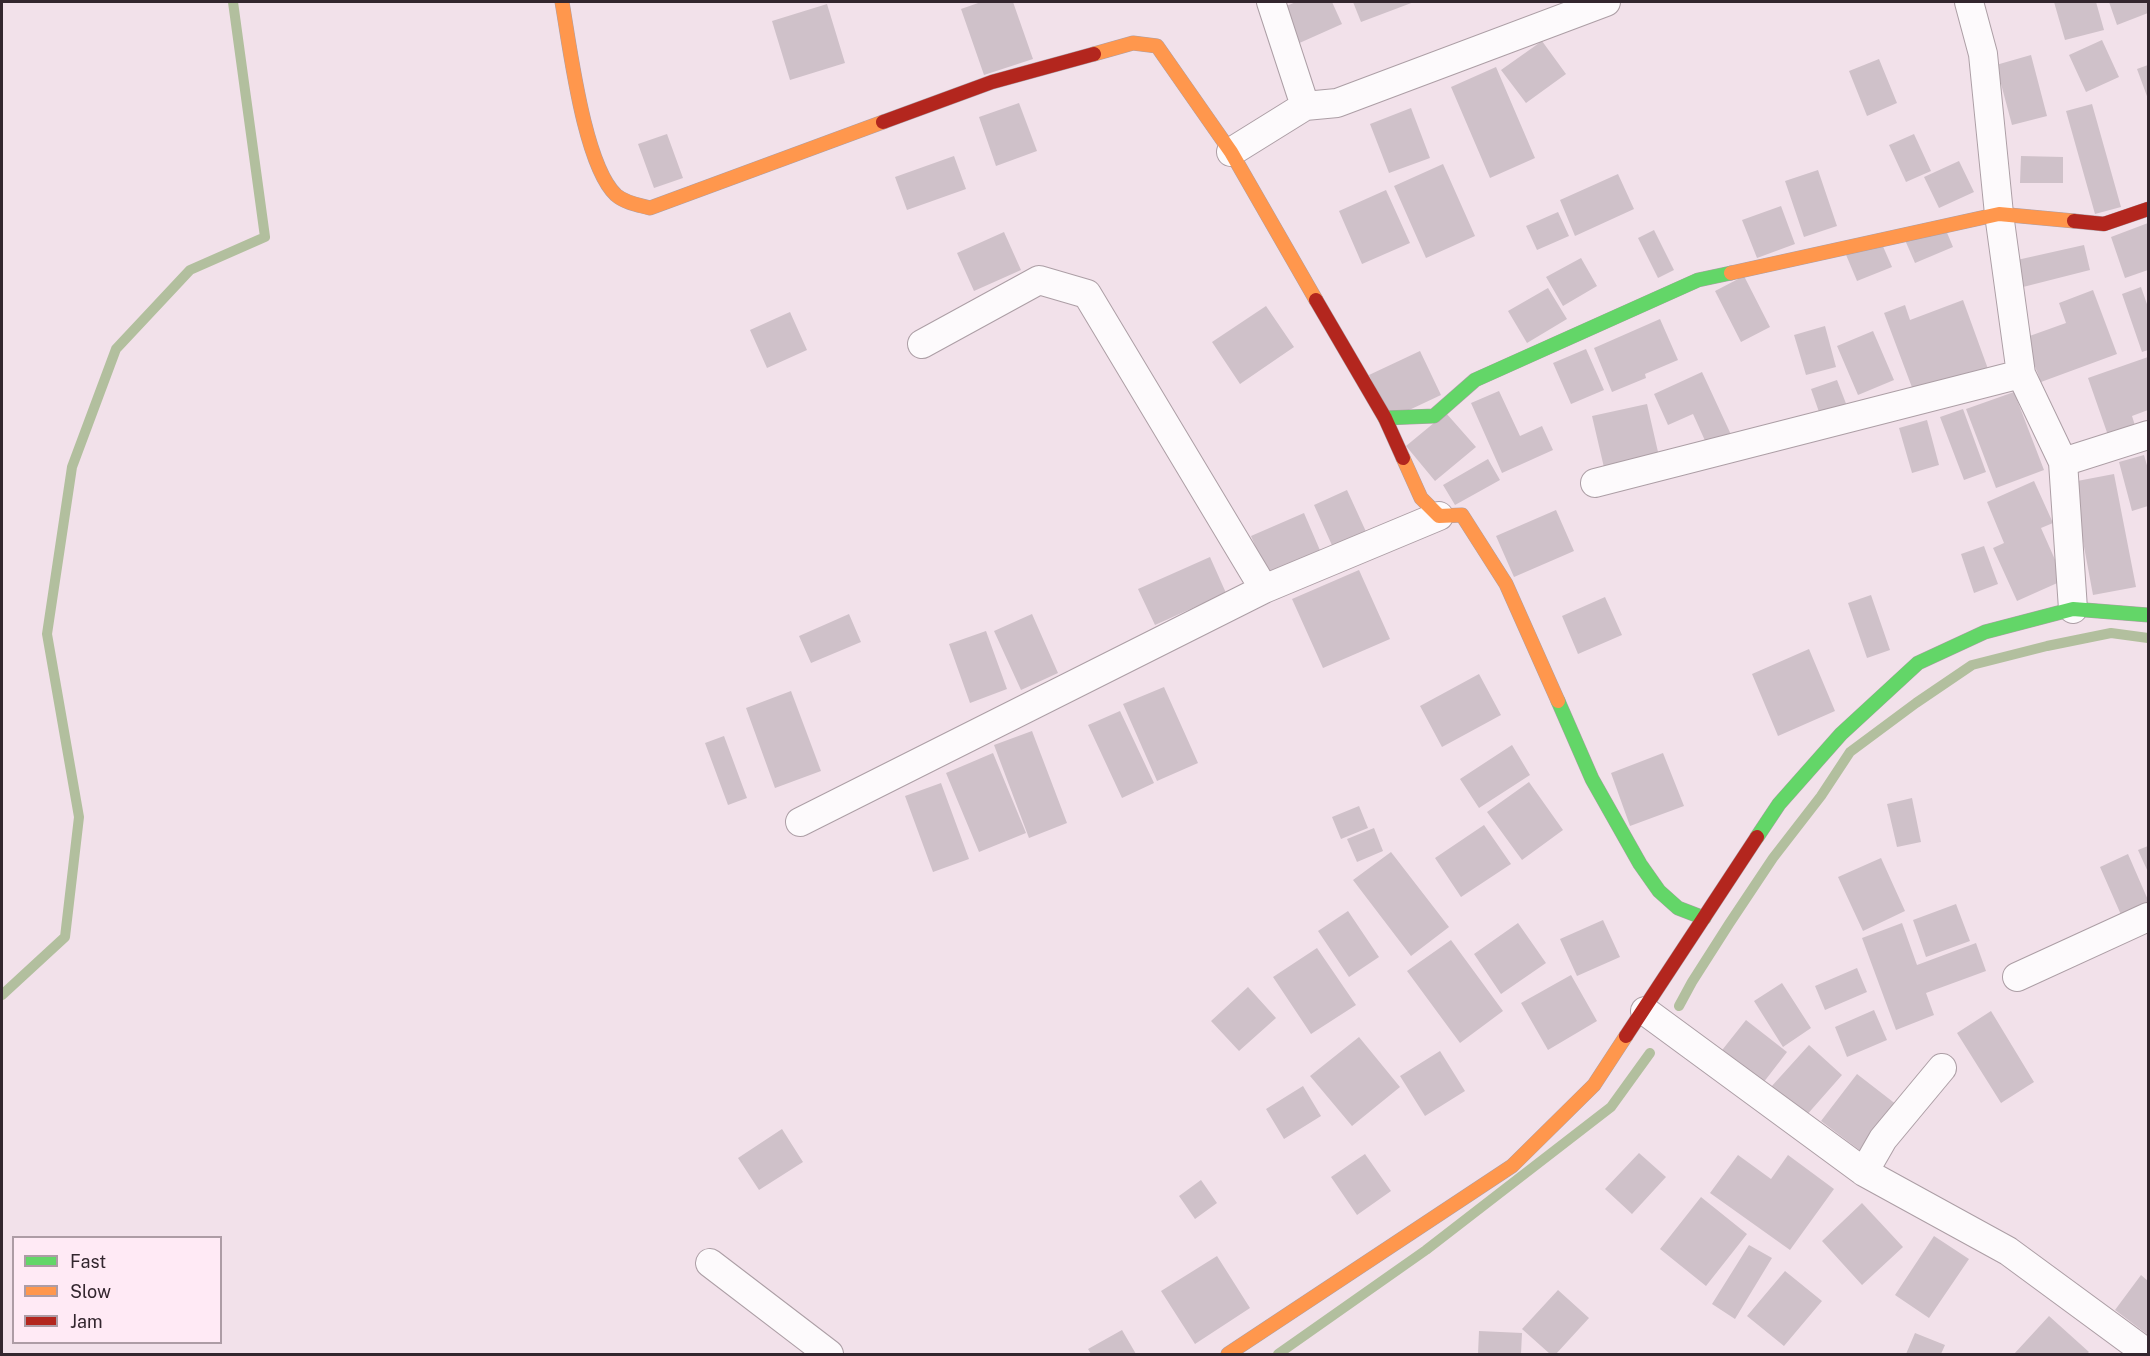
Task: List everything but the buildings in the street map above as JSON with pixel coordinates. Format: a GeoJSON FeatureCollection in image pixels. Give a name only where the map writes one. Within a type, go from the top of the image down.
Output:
{"type":"FeatureCollection","features":[{"type":"Feature","properties":{"kind":"street"},"geometry":{"type":"LineString","coordinates":[[562,2],[582,107],[601,175],[614,195],[632,204],[650,208],[992,82],[1133,43],[1157,46],[1231,152],[1385,418],[1421,498],[1438,516]]}},
{"type":"Feature","properties":{"kind":"street"},"geometry":{"type":"LineString","coordinates":[[1271,2],[1305,106]]}},
{"type":"Feature","properties":{"kind":"street"},"geometry":{"type":"LineString","coordinates":[[1231,152],[1305,106],[1337,103],[1606,2]]}},
{"type":"Feature","properties":{"kind":"street"},"geometry":{"type":"LineString","coordinates":[[1969,2],[1983,54],[1999,214],[2021,374],[2063,462],[2073,609]]}},
{"type":"Feature","properties":{"kind":"street"},"geometry":{"type":"LineString","coordinates":[[1385,418],[1434,416],[1475,380],[1698,280],[1999,214],[2104,224],[2148,209]]}},
{"type":"Feature","properties":{"kind":"street"},"geometry":{"type":"LineString","coordinates":[[922,344],[1039,280],[1087,294],[1264,589]]}},
{"type":"Feature","properties":{"kind":"street"},"geometry":{"type":"LineString","coordinates":[[1595,483],[2021,374]]}},
{"type":"Feature","properties":{"kind":"street"},"geometry":{"type":"LineString","coordinates":[[2063,462],[2148,435]]}},
{"type":"Feature","properties":{"kind":"street"},"geometry":{"type":"LineString","coordinates":[[800,822],[1264,589],[1438,516],[1462,515],[1506,584],[1592,779],[1640,864],[1659,891],[1678,908],[1704,918]]}},
{"type":"Feature","properties":{"kind":"street"},"geometry":{"type":"LineString","coordinates":[[1228,1354],[1512,1166],[1594,1085],[1645,1011],[1779,804],[1841,734],[1918,663],[1985,632],[2073,609],[2148,615]]}},
{"type":"Feature","properties":{"kind":"street"},"geometry":{"type":"LineString","coordinates":[[2017,977],[2148,917]]}},
{"type":"Feature","properties":{"kind":"street"},"geometry":{"type":"LineString","coordinates":[[1645,1011],[1864,1172],[2008,1251],[2148,1354]]}},
{"type":"Feature","properties":{"kind":"street"},"geometry":{"type":"LineString","coordinates":[[1864,1172],[1883,1138],[1942,1068]]}},
{"type":"Feature","properties":{"kind":"street"},"geometry":{"type":"LineString","coordinates":[[710,1263],[829,1354]]}},
{"type":"Feature","properties":{"kind":"waterway"},"geometry":{"type":"LineString","coordinates":[[2,995],[65,937],[79,817],[47,634],[72,467],[116,349],[190,270],[265,237],[233,2]]}},
{"type":"Feature","properties":{"kind":"waterway"},"geometry":{"type":"LineString","coordinates":[[1679,1006],[1692,982],[1773,858],[1821,796],[1850,752],[1972,665],[2111,633],[2148,638]]}},
{"type":"Feature","properties":{"kind":"waterway"},"geometry":{"type":"LineString","coordinates":[[1278,1354],[1426,1250],[1611,1107],[1650,1053]]}},
{"type":"Feature","properties":{"kind":"traffic: fast"},"geometry":{"type":"LineString","coordinates":[[1385,418],[1434,416],[1475,380],[1698,280],[1731,273]]}},
{"type":"Feature","properties":{"kind":"traffic: fast"},"geometry":{"type":"LineString","coordinates":[[1757,837],[1779,804],[1841,734],[1918,663],[1985,632],[2073,609],[2148,615]]}},
{"type":"Feature","properties":{"kind":"traffic: fast"},"geometry":{"type":"LineString","coordinates":[[1558,701],[1592,779],[1640,864],[1659,891],[1678,908],[1704,918]]}},
{"type":"Feature","properties":{"kind":"traffic: slow"},"geometry":{"type":"LineString","coordinates":[[562,2],[580,104],[595,159],[605,180],[616,195],[628,202],[650,208],[883,122]]}},
{"type":"Feature","properties":{"kind":"traffic: slow"},"geometry":{"type":"LineString","coordinates":[[1094,54],[1133,43],[1157,46],[1231,152],[1316,300]]}},
{"type":"Feature","properties":{"kind":"traffic: slow"},"geometry":{"type":"LineString","coordinates":[[1731,273],[1999,214],[2074,221]]}},
{"type":"Feature","properties":{"kind":"traffic: slow"},"geometry":{"type":"LineString","coordinates":[[1403,458],[1421,498],[1439,516],[1462,515],[1506,584],[1558,701]]}},
{"type":"Feature","properties":{"kind":"traffic: slow"},"geometry":{"type":"LineString","coordinates":[[1228,1354],[1512,1166],[1594,1085],[1626,1036]]}},
{"type":"Feature","properties":{"kind":"traffic: jam"},"geometry":{"type":"LineString","coordinates":[[883,122],[992,82],[1094,54]]}},
{"type":"Feature","properties":{"kind":"traffic: jam"},"geometry":{"type":"LineString","coordinates":[[2074,221],[2104,224],[2148,209]]}},
{"type":"Feature","properties":{"kind":"traffic: jam"},"geometry":{"type":"LineString","coordinates":[[1316,300],[1385,418],[1403,458]]}},
{"type":"Feature","properties":{"kind":"traffic: jam"},"geometry":{"type":"LineString","coordinates":[[1626,1036],[1757,837]]}}]}
